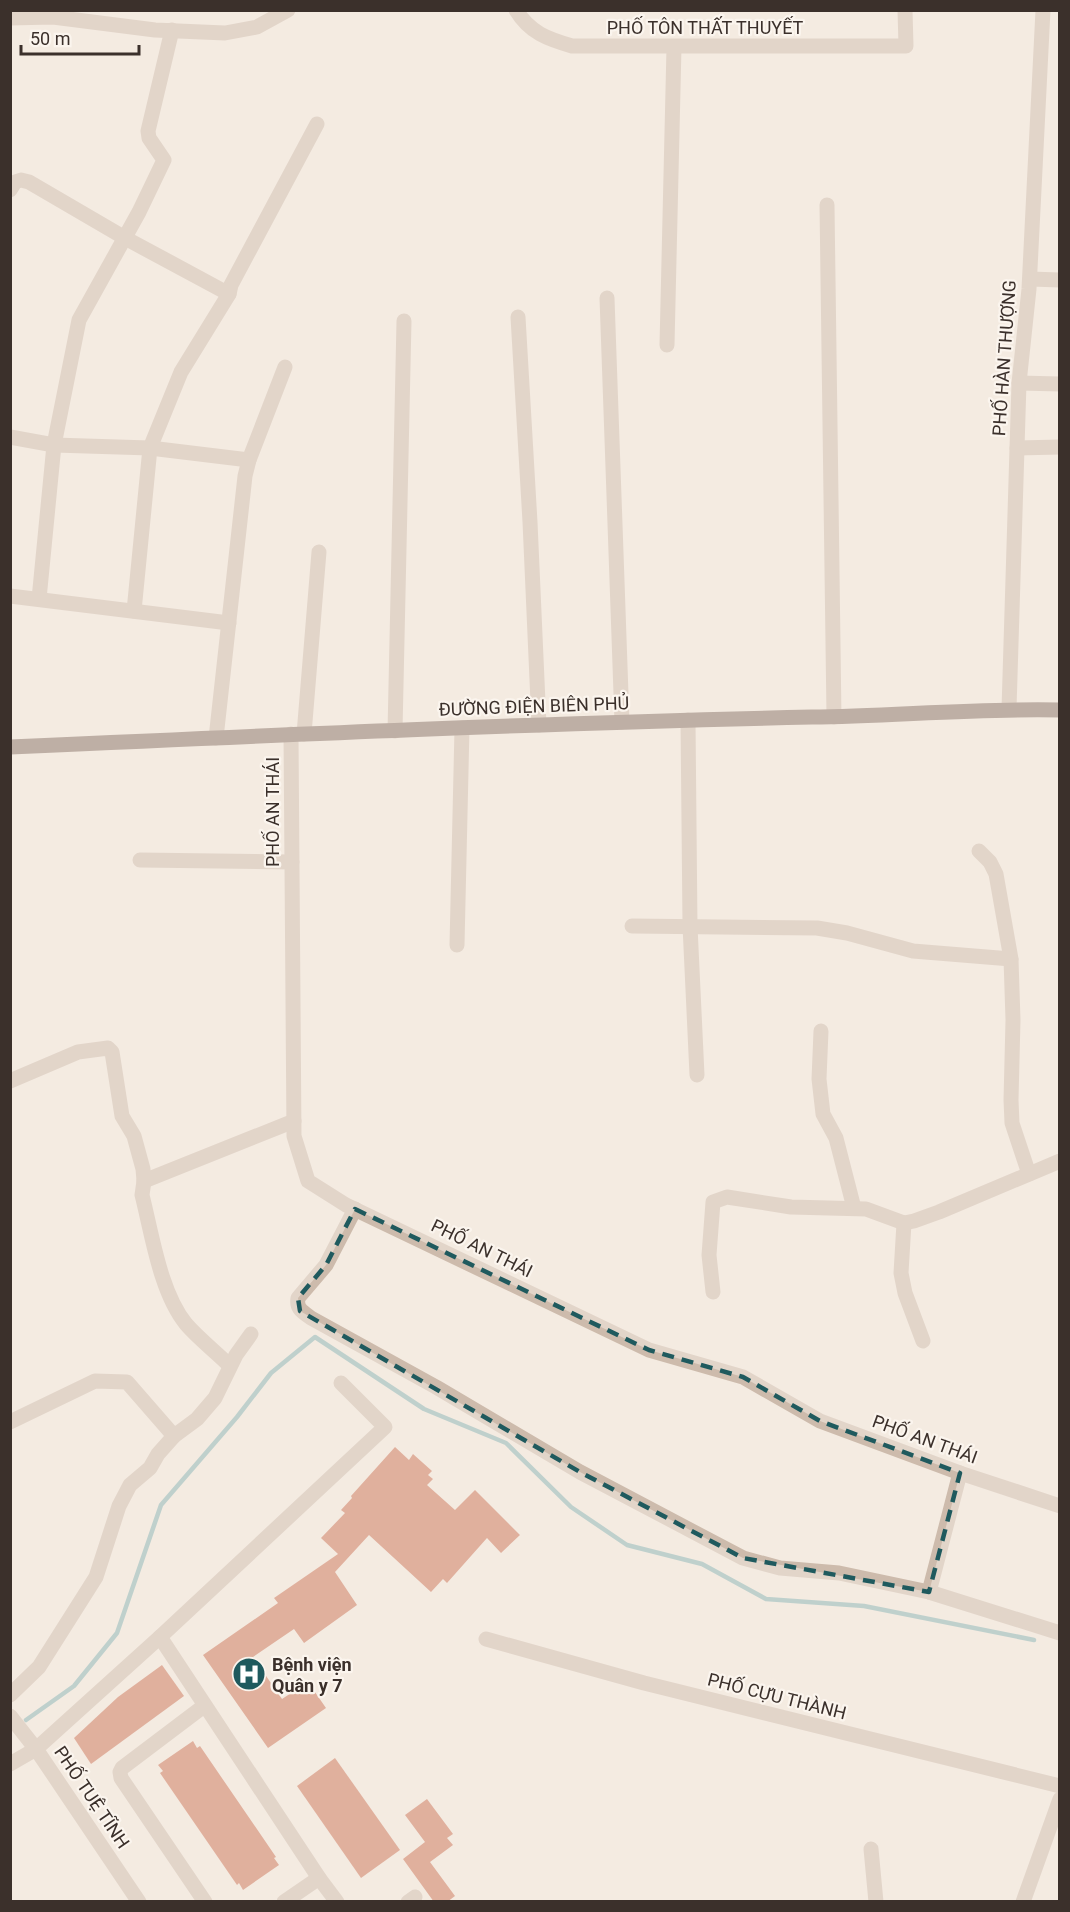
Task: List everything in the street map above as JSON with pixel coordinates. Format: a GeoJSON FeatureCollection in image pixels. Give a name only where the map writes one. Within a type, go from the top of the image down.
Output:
{"type":"FeatureCollection","features":[{"type":"Feature","properties":{"kind":"main road","name":"ĐƯỜNG ĐIỆN BIÊN PHỦ"},"geometry":{"type":"LineString","coordinates":[[10,747],[622,722],[834,717],[1010,709],[1059,710]]}},
{"type":"Feature","properties":{"kind":"street"},"geometry":{"type":"LineString","coordinates":[[10,18],[51,14],[154,30],[225,33],[257,27],[266,16],[288,10]]}},
{"type":"Feature","properties":{"kind":"street","name":"PHỐ TÔN THẤT THUYẾT"},"geometry":{"type":"LineString","coordinates":[[516,10],[521,19],[542,37],[572,46],[674,47],[906,46],[905,10]]}},
{"type":"Feature","properties":{"kind":"street","name":"PHỐ HÀN THƯỢNG"},"geometry":{"type":"LineString","coordinates":[[1010,709],[1019,383],[1030,279],[1043,10]]}},
{"type":"Feature","properties":{"kind":"street"},"geometry":{"type":"LineString","coordinates":[[39,599],[54,445],[79,320],[125,238],[164,160],[149,138],[148,131],[172,30]]}},
{"type":"Feature","properties":{"kind":"street"},"geometry":{"type":"LineString","coordinates":[[667,345],[674,47]]}},
{"type":"Feature","properties":{"kind":"street"},"geometry":{"type":"LineString","coordinates":[[134,611],[150,448],[181,372],[229,294],[231,285],[318,124]]}},
{"type":"Feature","properties":{"kind":"street"},"geometry":{"type":"LineString","coordinates":[[10,190],[15,182],[21,180],[29,182],[125,238],[229,294]]}},
{"type":"Feature","properties":{"kind":"street"},"geometry":{"type":"LineString","coordinates":[[827,205],[834,717]]}},
{"type":"Feature","properties":{"kind":"street"},"geometry":{"type":"LineString","coordinates":[[1030,279],[1059,280]]}},
{"type":"Feature","properties":{"kind":"street"},"geometry":{"type":"LineString","coordinates":[[607,297],[622,722]]}},
{"type":"Feature","properties":{"kind":"street"},"geometry":{"type":"LineString","coordinates":[[518,317],[531,522],[539,725]]}},
{"type":"Feature","properties":{"kind":"street"},"geometry":{"type":"LineString","coordinates":[[395,731],[404,321]]}},
{"type":"Feature","properties":{"kind":"street"},"geometry":{"type":"LineString","coordinates":[[216,738],[245,476],[285,367]]}},
{"type":"Feature","properties":{"kind":"street"},"geometry":{"type":"LineString","coordinates":[[1019,383],[1059,384]]}},
{"type":"Feature","properties":{"kind":"street"},"geometry":{"type":"LineString","coordinates":[[10,437],[54,445],[150,448],[249,460]]}},
{"type":"Feature","properties":{"kind":"street"},"geometry":{"type":"LineString","coordinates":[[1017,447],[1059,447]]}},
{"type":"Feature","properties":{"kind":"street","name":"PHỐ AN THÁI"},"geometry":{"type":"LineString","coordinates":[[319,552],[298,734],[292,862],[294,1136],[308,1181],[355,1209],[649,1350],[743,1377],[820,1421],[960,1473],[1059,1506]]}},
{"type":"Feature","properties":{"kind":"street"},"geometry":{"type":"LineString","coordinates":[[10,596],[229,623]]}},
{"type":"Feature","properties":{"kind":"street"},"geometry":{"type":"LineString","coordinates":[[688,720],[690,926],[697,1075]]}},
{"type":"Feature","properties":{"kind":"street"},"geometry":{"type":"LineString","coordinates":[[457,945],[462,728]]}},
{"type":"Feature","properties":{"kind":"street"},"geometry":{"type":"LineString","coordinates":[[979,851],[990,861],[996,874],[1011,959],[1012,1123],[1029,1174]]}},
{"type":"Feature","properties":{"kind":"street"},"geometry":{"type":"LineString","coordinates":[[140,860],[292,862]]}},
{"type":"Feature","properties":{"kind":"street"},"geometry":{"type":"LineString","coordinates":[[632,926],[817,928],[847,933],[913,951],[1011,959]]}},
{"type":"Feature","properties":{"kind":"street"},"geometry":{"type":"LineString","coordinates":[[821,1031],[819,1079],[823,1114],[836,1138],[854,1208]]}},
{"type":"Feature","properties":{"kind":"street"},"geometry":{"type":"LineString","coordinates":[[10,1082],[78,1052],[108,1048],[112,1052],[122,1116],[134,1136],[144,1181],[142,1195],[164,1278],[174,1304],[185,1323],[230,1366]]}},
{"type":"Feature","properties":{"kind":"street"},"geometry":{"type":"LineString","coordinates":[[144,1181],[294,1121]]}},
{"type":"Feature","properties":{"kind":"street"},"geometry":{"type":"LineString","coordinates":[[714,1292],[709,1255],[713,1202],[727,1197],[791,1207],[866,1209],[903,1222],[914,1221],[1059,1161]]}},
{"type":"Feature","properties":{"kind":"street"},"geometry":{"type":"LineString","coordinates":[[355,1209],[326,1265],[298,1298],[297,1304],[300,1311],[311,1318],[436,1387],[580,1472],[743,1558],[780,1568],[839,1573],[929,1592],[1059,1633]]}},
{"type":"Feature","properties":{"kind":"street"},"geometry":{"type":"LineString","coordinates":[[903,1222],[901,1273],[905,1293],[923,1341]]}},
{"type":"Feature","properties":{"kind":"street"},"geometry":{"type":"LineString","coordinates":[[10,1695],[39,1667],[96,1577],[124,1494],[130,1485],[150,1468],[158,1454],[174,1436],[197,1419],[215,1398],[230,1366],[251,1334]]}},
{"type":"Feature","properties":{"kind":"street"},"geometry":{"type":"LineString","coordinates":[[10,1422],[95,1381],[127,1382],[174,1436]]}},
{"type":"Feature","properties":{"kind":"street"},"geometry":{"type":"LineString","coordinates":[[10,1764],[36,1749],[385,1427],[341,1383]]}},
{"type":"Feature","properties":{"kind":"street"},"geometry":{"type":"LineString","coordinates":[[929,1592],[960,1473]]}},
{"type":"Feature","properties":{"kind":"street"},"geometry":{"type":"LineString","coordinates":[[160,1637],[337,1902]]}},
{"type":"Feature","properties":{"kind":"street","name":"PHỐ CỰU THÀNH"},"geometry":{"type":"LineString","coordinates":[[486,1639],[644,1683],[1059,1786]]}},
{"type":"Feature","properties":{"kind":"street"},"geometry":{"type":"LineString","coordinates":[[204,1706],[122,1768],[120,1772],[121,1778],[205,1902]]}},
{"type":"Feature","properties":{"kind":"street","name":"PHỐ TUỆ TĨNH"},"geometry":{"type":"LineString","coordinates":[[10,1716],[36,1749],[139,1902]]}},
{"type":"Feature","properties":{"kind":"street"},"geometry":{"type":"LineString","coordinates":[[1023,1902],[1059,1799]]}},
{"type":"Feature","properties":{"kind":"street"},"geometry":{"type":"LineString","coordinates":[[871,1849],[876,1902]]}},
{"type":"Feature","properties":{"kind":"street"},"geometry":{"type":"LineString","coordinates":[[284,1902],[319,1878]]}},
{"type":"Feature","properties":{"kind":"highlighted area"},"geometry":{"type":"Polygon","coordinates":[[[355,1209],[649,1350],[743,1377],[820,1421],[960,1473],[929,1592],[743,1558],[580,1472],[311,1318],[300,1311],[298,1298],[326,1265],[355,1209]]]}},
{"type":"Feature","properties":{"kind":"building"},"geometry":{"type":"Polygon","coordinates":[[[395,1447],[409,1460],[413,1454],[432,1471],[428,1475],[433,1479],[427,1485],[455,1510],[475,1490],[520,1535],[501,1553],[487,1538],[447,1583],[443,1579],[431,1592],[369,1535],[335,1572],[357,1605],[304,1643],[294,1629],[253,1657],[282,1699],[308,1682],[326,1708],[268,1748],[203,1655],[278,1603],[274,1598],[338,1554],[321,1538],[345,1513],[341,1510],[352,1498],[351,1496],[395,1447]]]}},
{"type":"Feature","properties":{"kind":"building"},"geometry":{"type":"Polygon","coordinates":[[[162,1665],[184,1696],[91,1764],[74,1738],[118,1697],[162,1665]]]}},
{"type":"Feature","properties":{"kind":"building"},"geometry":{"type":"Polygon","coordinates":[[[193,1741],[197,1748],[200,1746],[276,1857],[274,1858],[279,1865],[243,1890],[239,1883],[237,1885],[160,1773],[163,1771],[158,1765],[193,1741]]]}},
{"type":"Feature","properties":{"kind":"building"},"geometry":{"type":"Polygon","coordinates":[[[335,1758],[400,1850],[361,1878],[297,1786],[335,1758]]]}},
{"type":"Feature","properties":{"kind":"building"},"geometry":{"type":"Polygon","coordinates":[[[427,1799],[453,1834],[447,1838],[453,1845],[430,1862],[455,1896],[447,1902],[434,1902],[403,1859],[425,1842],[405,1815],[427,1799]]]}},
{"type":"Feature","properties":{"kind":"waterway"},"geometry":{"type":"LineString","coordinates":[[26,1720],[74,1686],[117,1633],[161,1505],[237,1417],[271,1373],[315,1337],[424,1409],[506,1443],[571,1507],[627,1545],[702,1564],[766,1599],[864,1606],[1034,1640]]}},
{"type":"Feature","properties":{"kind":"place","name":"Bệnh viện Quân y 7"},"geometry":{"type":"Point","coordinates":[249,1674]}}]}
